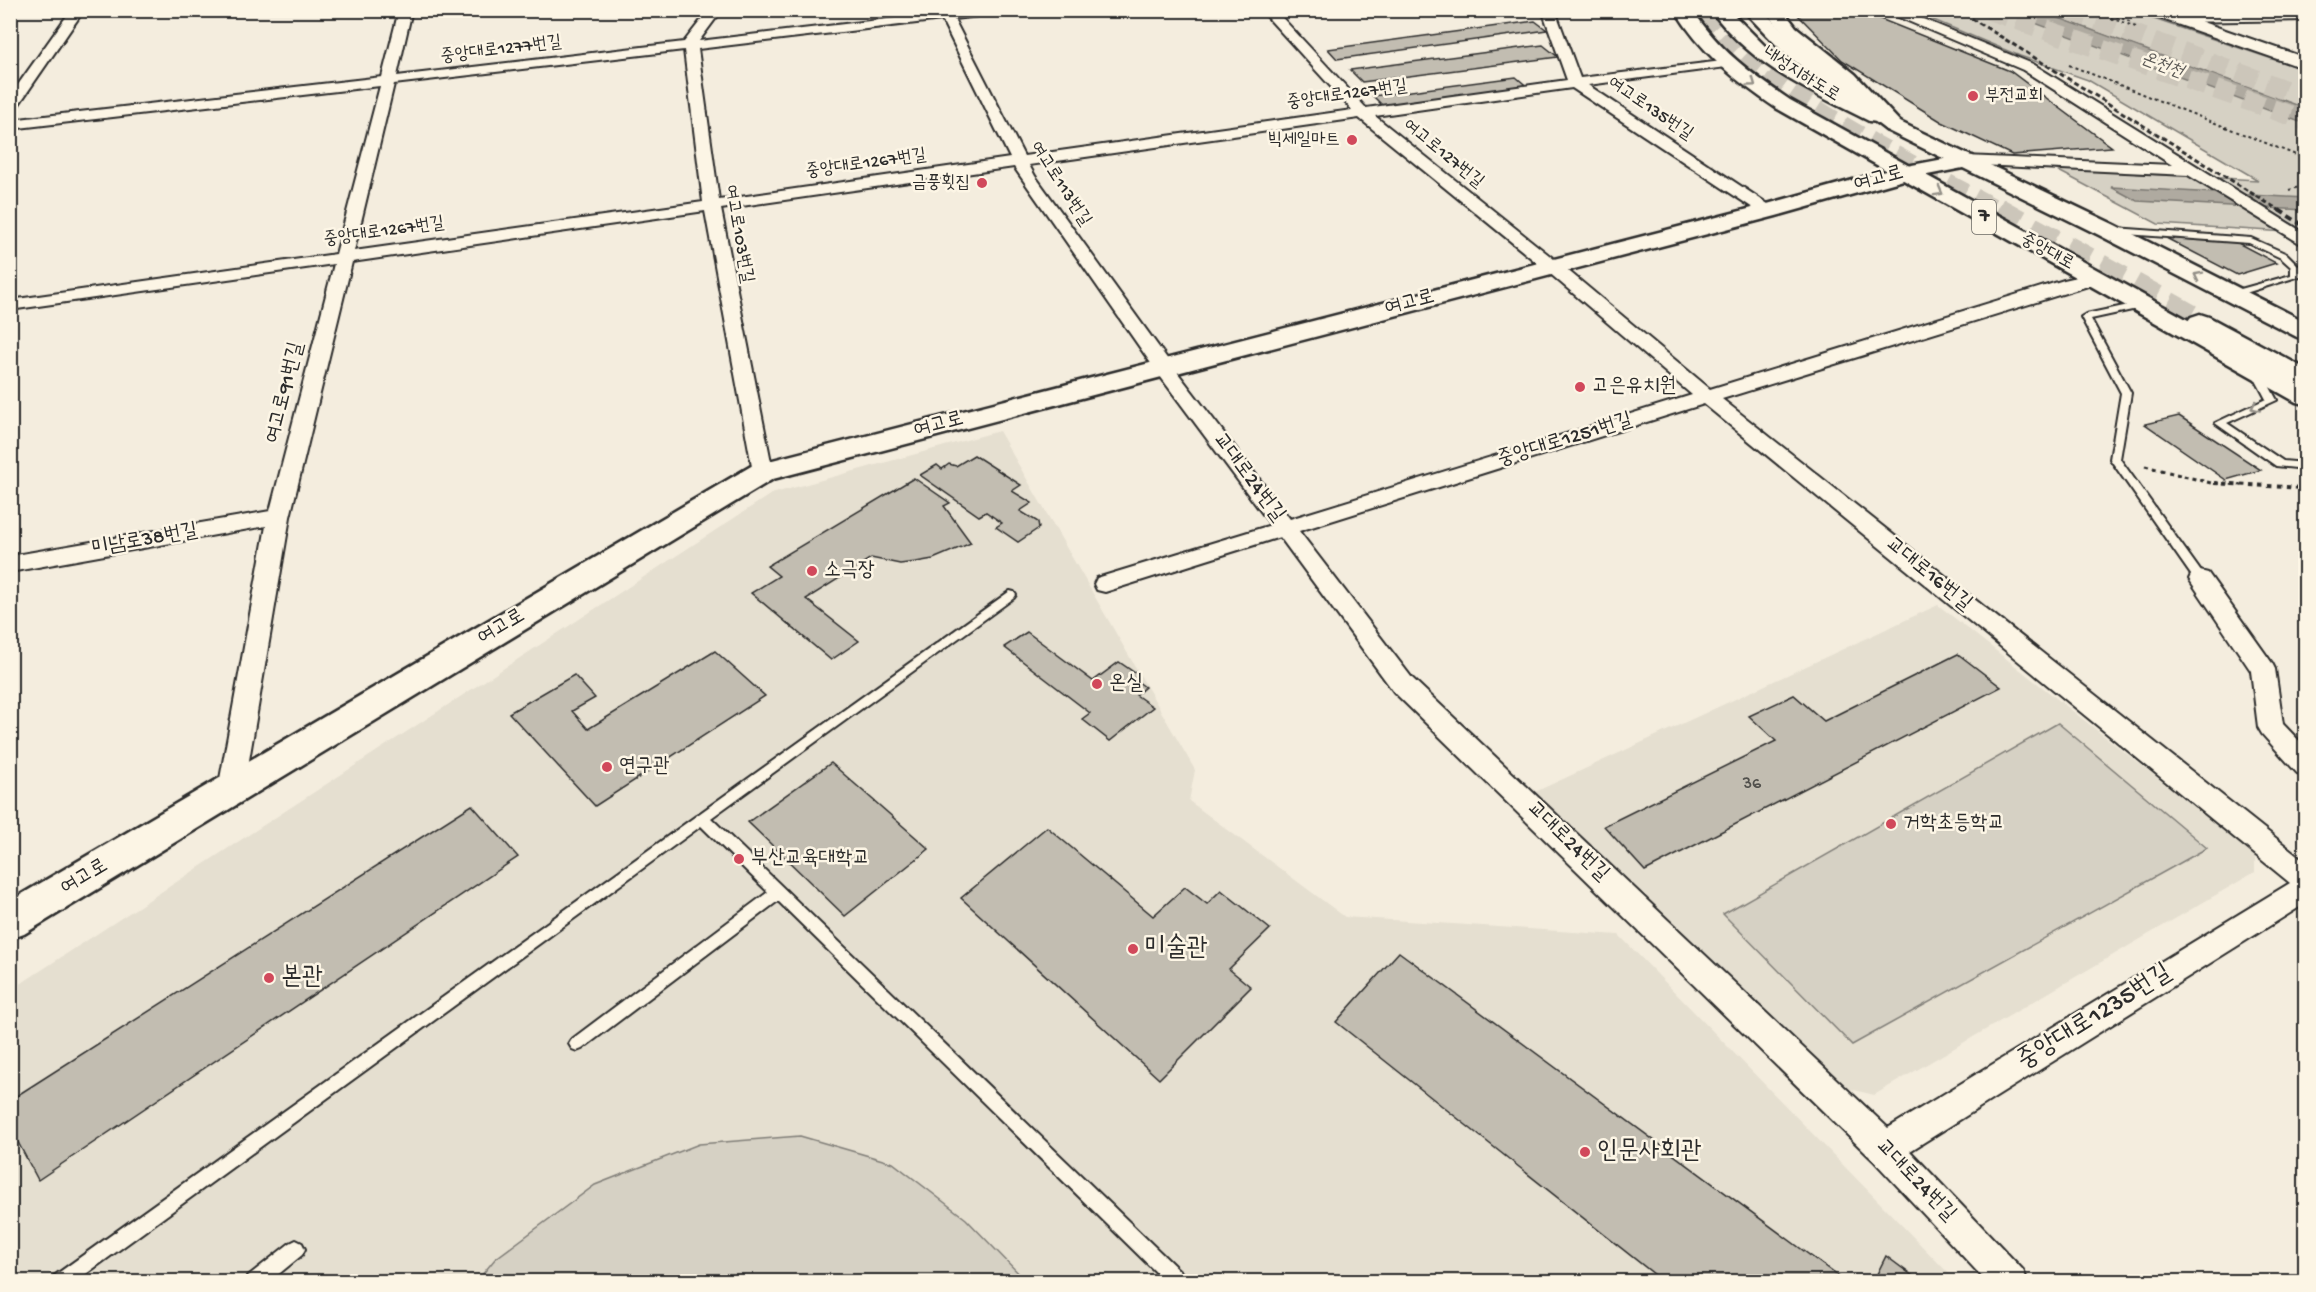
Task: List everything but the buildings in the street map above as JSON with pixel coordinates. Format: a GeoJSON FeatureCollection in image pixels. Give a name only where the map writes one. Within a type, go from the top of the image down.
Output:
{"type":"FeatureCollection","features":[{"type":"Feature","properties":{"kind":"main road","name":"중앙대로"},"geometry":{"type":"LineString","coordinates":[[1684,10],[1693,26],[1726,63],[1784,104],[2306,396]]}},
{"type":"Feature","properties":{"kind":"main road","name":"내성지하도로"},"geometry":{"type":"LineString","coordinates":[[1719,10],[1760,51],[1802,80],[1893,126]]}},
{"type":"Feature","properties":{"kind":"main road"},"geometry":{"type":"LineString","coordinates":[[1751,10],[1792,50],[1893,126]]}},
{"type":"Feature","properties":{"kind":"main road"},"geometry":{"type":"LineString","coordinates":[[1773,10],[1790,31],[1848,78],[1893,126]]}},
{"type":"Feature","properties":{"kind":"main road","name":"7"},"geometry":{"type":"LineString","coordinates":[[1893,126],[2107,230],[2306,332]]}},
{"type":"Feature","properties":{"kind":"main road","name":"여고로"},"geometry":{"type":"LineString","coordinates":[[10,922],[763,472],[1768,211],[1904,173],[1965,161]]}},
{"type":"Feature","properties":{"kind":"main road"},"geometry":{"type":"LineString","coordinates":[[1987,219],[1978,204],[1988,198],[2013,198],[2069,220],[2107,230]]}},
{"type":"Feature","properties":{"kind":"main road"},"geometry":{"type":"LineString","coordinates":[[2200,322],[2306,380]]}},
{"type":"Feature","properties":{"kind":"street"},"geometry":{"type":"LineString","coordinates":[[10,107],[78,10]]}},
{"type":"Feature","properties":{"kind":"street","name":"여고로91번길"},"geometry":{"type":"LineString","coordinates":[[231,790],[279,517],[405,10]]}},
{"type":"Feature","properties":{"kind":"street"},"geometry":{"type":"LineString","coordinates":[[691,46],[690,43],[716,10]]}},
{"type":"Feature","properties":{"kind":"street","name":"중앙대로1277번길"},"geometry":{"type":"LineString","coordinates":[[10,124],[691,46],[944,13],[996,10]]}},
{"type":"Feature","properties":{"kind":"street","name":"여고로127번길"},"geometry":{"type":"LineString","coordinates":[[1267,10],[1362,113],[1553,267]]}},
{"type":"Feature","properties":{"kind":"street","name":"여고로135번길"},"geometry":{"type":"LineString","coordinates":[[1548,10],[1575,83],[1768,211]]}},
{"type":"Feature","properties":{"kind":"street"},"geometry":{"type":"LineString","coordinates":[[1888,10],[2028,67],[2306,242]]}},
{"type":"Feature","properties":{"kind":"street"},"geometry":{"type":"LineString","coordinates":[[2151,10],[2306,64]]}},
{"type":"Feature","properties":{"kind":"street","name":"여고로113번길"},"geometry":{"type":"LineString","coordinates":[[944,13],[1027,177],[1164,368]]}},
{"type":"Feature","properties":{"kind":"street"},"geometry":{"type":"LineString","coordinates":[[2174,18],[2306,16]]}},
{"type":"Feature","properties":{"kind":"street","name":"여고로103번길"},"geometry":{"type":"LineString","coordinates":[[691,46],[712,205],[763,472]]}},
{"type":"Feature","properties":{"kind":"street","name":"중앙대로1267번길"},"geometry":{"type":"LineString","coordinates":[[10,305],[1726,63]]}},
{"type":"Feature","properties":{"kind":"street"},"geometry":{"type":"LineString","coordinates":[[1965,161],[2189,170]]}},
{"type":"Feature","properties":{"kind":"street","name":"교대로16번길"},"geometry":{"type":"LineString","coordinates":[[1553,267],[1707,397],[2306,879]]}},
{"type":"Feature","properties":{"kind":"street","name":"중앙대로1251번길"},"geometry":{"type":"LineString","coordinates":[[1105,584],[2095,278]]}},
{"type":"Feature","properties":{"kind":"street","name":"교대로24번길"},"geometry":{"type":"LineString","coordinates":[[1164,368],[1403,685],[1885,1148],[2011,1281]]}},
{"type":"Feature","properties":{"kind":"street","name":"미남로38번길"},"geometry":{"type":"LineString","coordinates":[[10,564],[279,517]]}},
{"type":"Feature","properties":{"kind":"street"},"geometry":{"type":"LineString","coordinates":[[2200,579],[2263,669],[2271,727],[2306,766]]}},
{"type":"Feature","properties":{"kind":"street","name":"중앙대로1235번길"},"geometry":{"type":"LineString","coordinates":[[1885,1148],[2306,888]]}},
{"type":"Feature","properties":{"kind":"lane"},"geometry":{"type":"LineString","coordinates":[[2107,230],[2251,240],[2284,256],[2295,266],[2296,276],[2233,294]]}},
{"type":"Feature","properties":{"kind":"lane"},"geometry":{"type":"LineString","coordinates":[[2143,305],[2086,317],[2126,393],[2115,459],[2200,579]]}},
{"type":"Feature","properties":{"kind":"lane"},"geometry":{"type":"LineString","coordinates":[[2253,365],[2272,400],[2220,423],[2280,464],[2306,466]]}},
{"type":"Feature","properties":{"kind":"lane"},"geometry":{"type":"LineString","coordinates":[[60,1281],[1010,595]]}},
{"type":"Feature","properties":{"kind":"lane"},"geometry":{"type":"LineString","coordinates":[[702,818],[1179,1281]]}},
{"type":"Feature","properties":{"kind":"lane"},"geometry":{"type":"LineString","coordinates":[[577,1044],[779,892]]}},
{"type":"Feature","properties":{"kind":"lane"},"geometry":{"type":"LineString","coordinates":[[254,1281],[296,1249]]}},
{"type":"Feature","properties":{"kind":"path"},"geometry":{"type":"LineString","coordinates":[[2064,63],[2306,159]]}},
{"type":"Feature","properties":{"kind":"path"},"geometry":{"type":"LineString","coordinates":[[2289,190],[2306,185]]}},
{"type":"Feature","properties":{"kind":"path"},"geometry":{"type":"LineString","coordinates":[[2115,459],[2211,483],[2306,488]]}},
{"type":"Feature","properties":{"kind":"shaded area"},"geometry":{"type":"Polygon","coordinates":[[[1912,11],[2130,11],[2305,70],[2305,233],[2158,224],[2055,169],[2258,180],[2088,80],[2020,56],[1912,11]]]}},
{"type":"Feature","properties":{"kind":"shaded area","name":"부산교육대학교"},"geometry":{"type":"Polygon","coordinates":[[[999,431],[1195,770],[1189,801],[1345,917],[1619,935],[1956,1281],[11,1282],[11,990],[771,494],[999,431]]]}},
{"type":"Feature","properties":{"kind":"shaded area","name":"거학초등학교"},"geometry":{"type":"Polygon","coordinates":[[[1938,605],[2255,855],[2255,872],[1874,1095],[1842,1087],[1535,792],[1938,605]]]}},
{"type":"Feature","properties":{"kind":"shaded area"},"geometry":{"type":"Polygon","coordinates":[[[2058,723],[2207,848],[1852,1045],[1723,914],[2058,723]]]}},
{"type":"Feature","properties":{"kind":"shaded area"},"geometry":{"type":"Polygon","coordinates":[[[800,1136],[893,1163],[966,1219],[1026,1281],[477,1281],[495,1259],[595,1185],[699,1144],[800,1136]]]}},
{"type":"Feature","properties":{"kind":"water","name":"온천천"},"geometry":{"type":"Polygon","coordinates":[[[2003,11],[2040,11],[2305,108],[2305,124],[2003,11]]]}},
{"type":"Feature","properties":{"kind":"water"},"geometry":{"type":"Polygon","coordinates":[[[2111,187],[2305,198],[2305,210],[2137,201],[2111,187]]]}},
{"type":"Feature","properties":{"kind":"tunnel"},"geometry":{"type":"LineString","coordinates":[[1706,10],[1735,45],[1793,94],[1861,137],[2000,212]]}},
{"type":"Feature","properties":{"kind":"tunnel"},"geometry":{"type":"LineString","coordinates":[[1989,10],[2306,121]]}},
{"type":"Feature","properties":{"kind":"tunnel"},"geometry":{"type":"LineString","coordinates":[[2069,10],[2293,93]]}},
{"type":"Feature","properties":{"kind":"tunnel"},"geometry":{"type":"LineString","coordinates":[[1997,210],[2200,322]]}},
{"type":"Feature","properties":{"kind":"railway"},"geometry":{"type":"LineString","coordinates":[[1958,10],[2282,212]]}},
{"type":"Feature","properties":{"kind":"railway"},"geometry":{"type":"LineString","coordinates":[[2279,210],[2306,227]]}},
{"type":"Feature","properties":{"kind":"place","name":"부전교회"},"geometry":{"type":"Point","coordinates":[1973,96]}},
{"type":"Feature","properties":{"kind":"place","name":"빅세일마트"},"geometry":{"type":"Point","coordinates":[1352,140]}},
{"type":"Feature","properties":{"kind":"place","name":"금풍횟집"},"geometry":{"type":"Point","coordinates":[982,183]}},
{"type":"Feature","properties":{"kind":"place","name":"고은유치원"},"geometry":{"type":"Point","coordinates":[1580,387]}},
{"type":"Feature","properties":{"kind":"place","name":"소극장"},"geometry":{"type":"Point","coordinates":[812,571]}},
{"type":"Feature","properties":{"kind":"place","name":"온실"},"geometry":{"type":"Point","coordinates":[1097,684]}},
{"type":"Feature","properties":{"kind":"place","name":"연구관"},"geometry":{"type":"Point","coordinates":[607,767]}},
{"type":"Feature","properties":{"kind":"place","name":"거학초등학교"},"geometry":{"type":"Point","coordinates":[1891,824]}},
{"type":"Feature","properties":{"kind":"place","name":"부산교육대학교"},"geometry":{"type":"Point","coordinates":[739,859]}},
{"type":"Feature","properties":{"kind":"place","name":"미술관"},"geometry":{"type":"Point","coordinates":[1133,949]}},
{"type":"Feature","properties":{"kind":"place","name":"본관"},"geometry":{"type":"Point","coordinates":[269,978]}},
{"type":"Feature","properties":{"kind":"place","name":"인문사회관"},"geometry":{"type":"Point","coordinates":[1585,1152]}}]}
